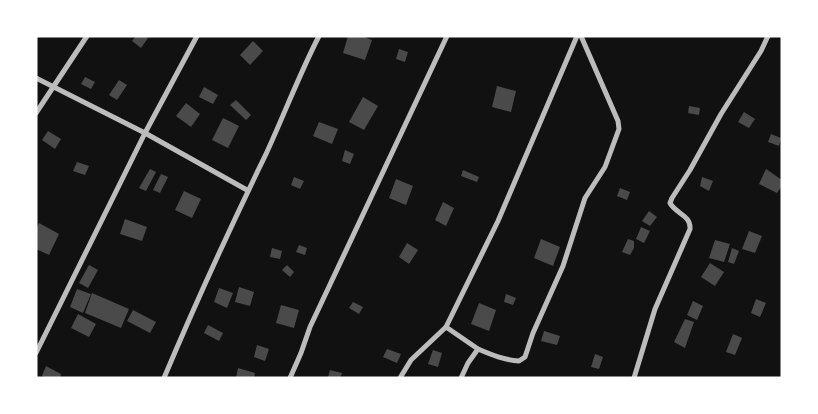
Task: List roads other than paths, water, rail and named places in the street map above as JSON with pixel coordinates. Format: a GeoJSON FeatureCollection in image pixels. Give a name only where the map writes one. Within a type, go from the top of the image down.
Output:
{"type":"FeatureCollection","features":[{"type":"Feature","properties":{"kind":"street"},"geometry":{"type":"LineString","coordinates":[[36,113],[87,36]]}},
{"type":"Feature","properties":{"kind":"street"},"geometry":{"type":"LineString","coordinates":[[36,353],[145,133],[197,36]]}},
{"type":"Feature","properties":{"kind":"street"},"geometry":{"type":"LineString","coordinates":[[164,378],[247,190],[318,36]]}},
{"type":"Feature","properties":{"kind":"street"},"geometry":{"type":"LineString","coordinates":[[290,378],[310,327],[447,36]]}},
{"type":"Feature","properties":{"kind":"street"},"geometry":{"type":"LineString","coordinates":[[400,378],[411,360],[446,327],[498,221],[577,36]]}},
{"type":"Feature","properties":{"kind":"street"},"geometry":{"type":"LineString","coordinates":[[446,327],[478,349],[493,356],[506,360],[520,361],[525,357],[540,317],[563,266],[585,198],[605,167],[619,129],[618,121],[581,36]]}},
{"type":"Feature","properties":{"kind":"street"},"geometry":{"type":"LineString","coordinates":[[634,378],[655,309],[690,229],[688,218],[673,209],[670,204],[672,198],[761,51],[768,36]]}},
{"type":"Feature","properties":{"kind":"street"},"geometry":{"type":"LineString","coordinates":[[36,78],[145,133],[247,190]]}},
{"type":"Feature","properties":{"kind":"street"},"geometry":{"type":"LineString","coordinates":[[461,378],[468,363],[478,349]]}}]}
